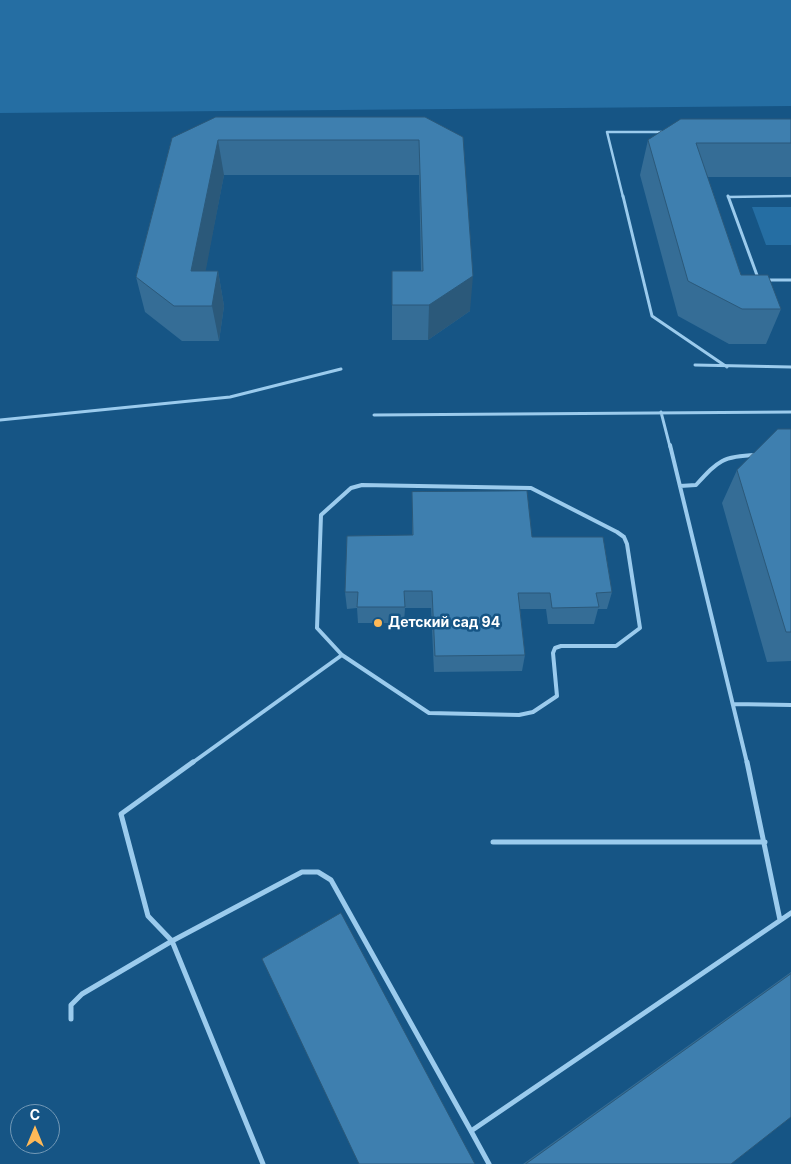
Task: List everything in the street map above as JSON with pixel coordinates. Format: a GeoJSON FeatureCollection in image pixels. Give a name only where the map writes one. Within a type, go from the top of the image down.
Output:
{"type":"FeatureCollection","features":[{"type":"Feature","properties":{"kind":"lane"},"geometry":{"type":"LineString","coordinates":[[665,132],[607,132],[652,316],[727,367]]}},
{"type":"Feature","properties":{"kind":"lane"},"geometry":{"type":"LineString","coordinates":[[791,196],[728,196],[758,280],[791,280]]}},
{"type":"Feature","properties":{"kind":"lane"},"geometry":{"type":"LineString","coordinates":[[696,365],[727,367],[791,366]]}},
{"type":"Feature","properties":{"kind":"lane"},"geometry":{"type":"LineString","coordinates":[[0,420],[230,397],[340,369]]}},
{"type":"Feature","properties":{"kind":"lane"},"geometry":{"type":"LineString","coordinates":[[661,412],[734,704],[765,842],[780,920]]}},
{"type":"Feature","properties":{"kind":"lane"},"geometry":{"type":"LineString","coordinates":[[374,416],[791,412]]}},
{"type":"Feature","properties":{"kind":"lane"},"geometry":{"type":"LineString","coordinates":[[680,486],[696,485],[717,461],[727,456],[766,455]]}},
{"type":"Feature","properties":{"kind":"lane"},"geometry":{"type":"LineString","coordinates":[[362,485],[531,488],[543,492],[617,532],[624,537],[627,544],[640,628],[616,646],[562,646],[555,648],[553,653],[557,696],[533,712],[519,715],[429,713],[342,655],[317,628],[321,515],[351,488],[362,485]]}},
{"type":"Feature","properties":{"kind":"lane"},"geometry":{"type":"LineString","coordinates":[[263,1164],[172,941],[148,916],[122,814],[342,655]]}},
{"type":"Feature","properties":{"kind":"lane"},"geometry":{"type":"LineString","coordinates":[[734,704],[791,705]]}},
{"type":"Feature","properties":{"kind":"lane"},"geometry":{"type":"LineString","coordinates":[[494,842],[765,842]]}},
{"type":"Feature","properties":{"kind":"lane"},"geometry":{"type":"LineString","coordinates":[[71,1019],[71,1005],[82,994],[172,941],[302,872],[318,872],[332,880],[489,1164]]}},
{"type":"Feature","properties":{"kind":"lane"},"geometry":{"type":"LineString","coordinates":[[471,1131],[791,913]]}},
{"type":"Feature","properties":{"kind":"shaded area"},"geometry":{"type":"Polygon","coordinates":[[[0,0],[791,0],[791,106],[0,113],[0,0]]]}},
{"type":"Feature","properties":{"kind":"shaded area"},"geometry":{"type":"Polygon","coordinates":[[[752,207],[791,207],[791,245],[766,245],[752,207]]]}},
{"type":"Feature","properties":{"kind":"building"},"geometry":{"type":"Polygon","coordinates":[[[216,117],[425,117],[463,137],[473,276],[429,305],[392,305],[392,271],[423,271],[419,140],[218,140],[191,271],[218,271],[212,306],[174,306],[136,277],[172,138],[216,117]]]}},
{"type":"Feature","properties":{"kind":"building"},"geometry":{"type":"Polygon","coordinates":[[[681,119],[791,119],[791,143],[696,143],[741,275],[768,275],[781,309],[742,309],[688,281],[648,140],[681,119]]]}},
{"type":"Feature","properties":{"kind":"building"},"geometry":{"type":"Polygon","coordinates":[[[778,429],[791,429],[791,632],[786,632],[737,470],[778,429]]]}},
{"type":"Feature","properties":{"kind":"building"},"geometry":{"type":"Polygon","coordinates":[[[527,491],[532,537],[603,537],[612,592],[596,593],[599,607],[552,608],[550,593],[518,593],[525,655],[435,656],[432,591],[404,591],[405,607],[357,607],[358,592],[345,592],[347,536],[413,535],[412,492],[527,491]]]}},
{"type":"Feature","properties":{"kind":"building"},"geometry":{"type":"Polygon","coordinates":[[[341,913],[475,1164],[359,1164],[262,959],[341,913]]]}},
{"type":"Feature","properties":{"kind":"building"},"geometry":{"type":"Polygon","coordinates":[[[791,974],[791,1117],[731,1164],[526,1164],[791,974]]]}},
{"type":"Feature","properties":{"kind":"place","name":"Детский сад 94"},"geometry":{"type":"Point","coordinates":[378,623]}}]}
